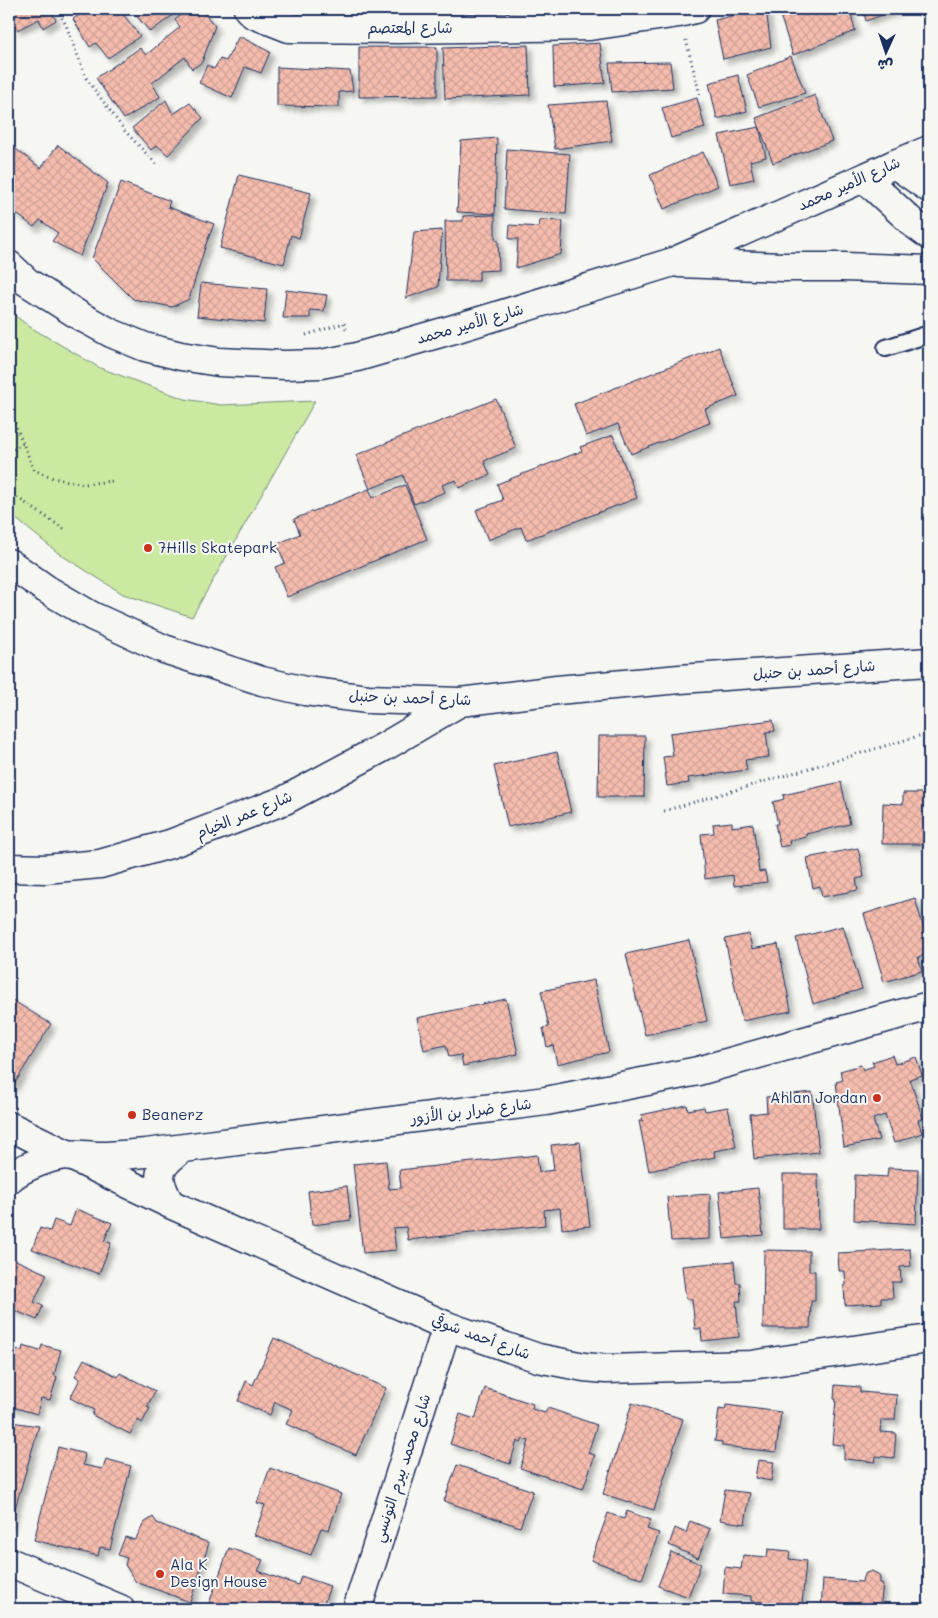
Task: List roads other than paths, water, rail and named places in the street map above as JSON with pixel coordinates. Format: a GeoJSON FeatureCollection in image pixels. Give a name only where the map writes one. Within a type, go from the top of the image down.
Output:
{"type":"FeatureCollection","features":[{"type":"Feature","properties":{"kind":"street","name":"شارع المعتصم"},"geometry":{"type":"LineString","coordinates":[[248,9],[253,14],[289,28],[398,29],[590,26],[687,11]]}},
{"type":"Feature","properties":{"kind":"street","name":"شارع الأمير محمد"},"geometry":{"type":"LineString","coordinates":[[9,265],[27,282],[80,316],[111,333],[145,346],[180,356],[219,362],[285,365],[321,364],[357,357],[542,303],[673,262],[929,150]]}},
{"type":"Feature","properties":{"kind":"street"},"geometry":{"type":"LineString","coordinates":[[895,164],[929,188]]}},
{"type":"Feature","properties":{"kind":"street"},"geometry":{"type":"LineString","coordinates":[[864,178],[914,224],[929,235]]}},
{"type":"Feature","properties":{"kind":"street"},"geometry":{"type":"LineString","coordinates":[[673,262],[783,267],[929,270]]}},
{"type":"Feature","properties":{"kind":"street","name":"شارع أحمد بن حنبل"},"geometry":{"type":"LineString","coordinates":[[9,563],[46,589],[92,616],[155,645],[262,681],[305,691],[368,699],[460,702],[557,690],[670,680],[929,662]]}},
{"type":"Feature","properties":{"kind":"street","name":"شارع عمر الخيام"},"geometry":{"type":"LineString","coordinates":[[9,868],[45,869],[100,864],[170,844],[285,800],[384,747],[460,702]]}},
{"type":"Feature","properties":{"kind":"street","name":"شارع ضرار بن الأزور"},"geometry":{"type":"LineString","coordinates":[[9,1126],[65,1155],[99,1156],[182,1149],[546,1101],[698,1071],[929,1006]]}},
{"type":"Feature","properties":{"kind":"street"},"geometry":{"type":"LineString","coordinates":[[170,1204],[160,1179],[161,1169],[167,1160],[182,1149]]}},
{"type":"Feature","properties":{"kind":"street"},"geometry":{"type":"LineString","coordinates":[[9,1180],[14,1175],[33,1165],[65,1155]]}},
{"type":"Feature","properties":{"kind":"street","name":"شارع أحمد شوقي"},"geometry":{"type":"LineString","coordinates":[[65,1155],[170,1204],[447,1326],[538,1358],[584,1367],[606,1369],[750,1365],[929,1339]]}},
{"type":"Feature","properties":{"kind":"street","name":"شارع محمد بيرم التونسي"},"geometry":{"type":"LineString","coordinates":[[356,1609],[447,1326]]}},
{"type":"Feature","properties":{"kind":"street"},"geometry":{"type":"LineString","coordinates":[[9,1562],[120,1609]]}},
{"type":"Feature","properties":{"kind":"lane"},"geometry":{"type":"LineString","coordinates":[[886,348],[929,334]]}},
{"type":"Feature","properties":{"kind":"place","name":"7Hills Skatepark"},"geometry":{"type":"Point","coordinates":[148,548]}},
{"type":"Feature","properties":{"kind":"place","name":"Ahlan Jordan"},"geometry":{"type":"Point","coordinates":[877,1098]}},
{"type":"Feature","properties":{"kind":"place","name":"Beanerz"},"geometry":{"type":"Point","coordinates":[132,1115]}},
{"type":"Feature","properties":{"kind":"place","name":"Ala K Design House"},"geometry":{"type":"Point","coordinates":[160,1574]}}]}
